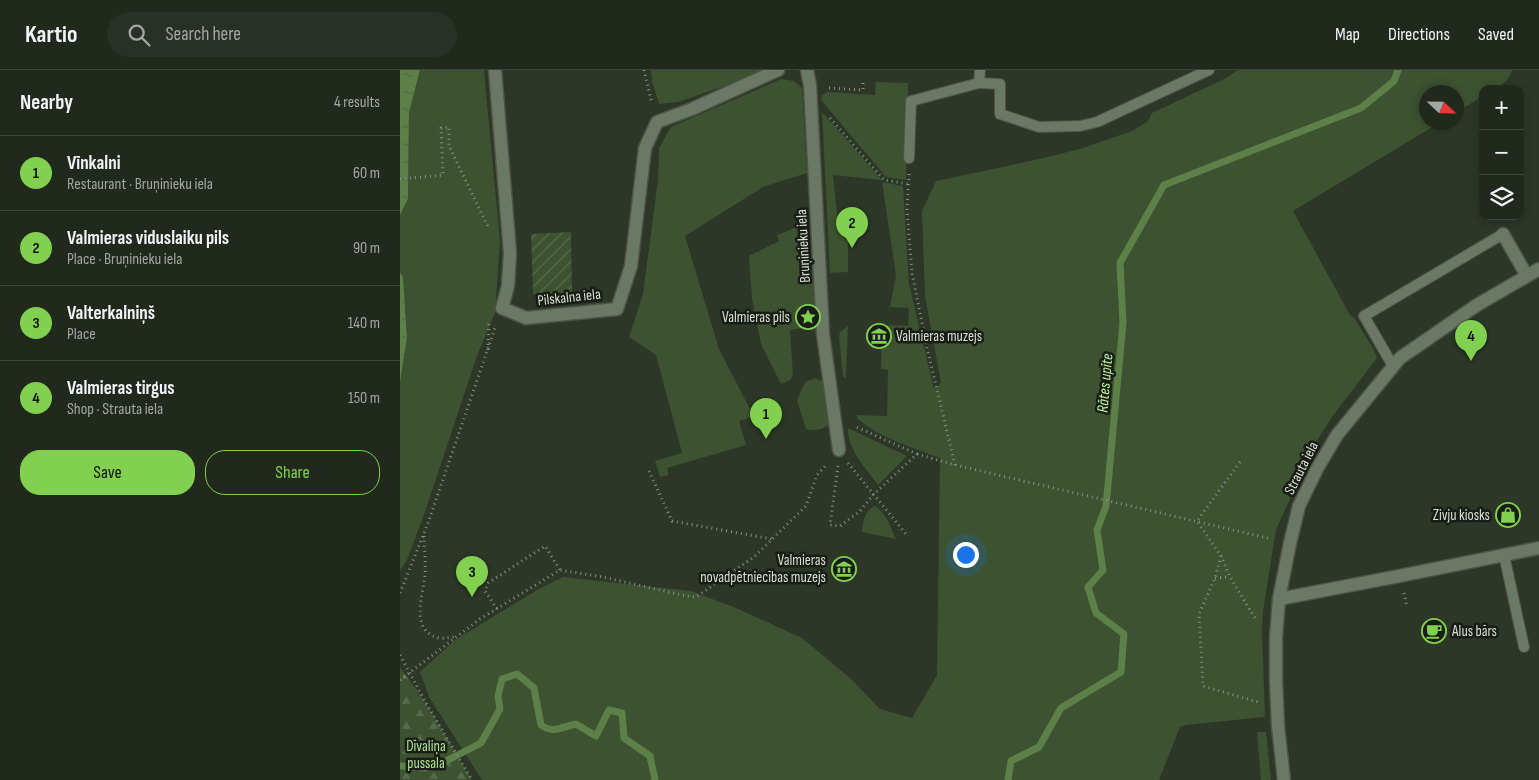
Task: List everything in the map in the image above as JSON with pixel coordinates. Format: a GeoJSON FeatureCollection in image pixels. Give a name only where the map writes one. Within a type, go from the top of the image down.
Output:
{"type":"FeatureCollection","features":[{"type":"Feature","properties":{"kind":"street"},"geometry":{"type":"LineString","coordinates":[[495,70],[510,254],[508,286],[502,308]]}},
{"type":"Feature","properties":{"kind":"street"},"geometry":{"type":"LineString","coordinates":[[657,122],[692,109],[778,70]]}},
{"type":"Feature","properties":{"kind":"street","name":"Bruņinieku iela"},"geometry":{"type":"LineString","coordinates":[[807,70],[811,91],[823,334],[839,450]]}},
{"type":"Feature","properties":{"kind":"street","name":"Pilskalna iela"},"geometry":{"type":"LineString","coordinates":[[502,308],[526,318],[617,309],[631,266],[645,148],[657,122]]}},
{"type":"Feature","properties":{"kind":"street"},"geometry":{"type":"LineString","coordinates":[[1503,234],[1527,276]]}},
{"type":"Feature","properties":{"kind":"street","name":"Strauta iela"},"geometry":{"type":"LineString","coordinates":[[1284,780],[1278,726],[1276,637],[1279,599],[1299,506],[1336,434],[1398,362],[1477,305],[1539,269]]}},
{"type":"Feature","properties":{"kind":"street"},"geometry":{"type":"LineString","coordinates":[[1279,599],[1395,578],[1539,548]]}},
{"type":"Feature","properties":{"kind":"lane"},"geometry":{"type":"LineString","coordinates":[[980,70],[980,83]]}},
{"type":"Feature","properties":{"kind":"lane"},"geometry":{"type":"LineString","coordinates":[[909,158],[911,101],[980,83],[1000,84],[1000,114],[1039,127],[1080,126],[1097,122],[1209,70]]}},
{"type":"Feature","properties":{"kind":"lane"},"geometry":{"type":"LineString","coordinates":[[1398,362],[1364,316],[1503,234]]}},
{"type":"Feature","properties":{"kind":"lane"},"geometry":{"type":"LineString","coordinates":[[1504,555],[1524,648]]}},
{"type":"Feature","properties":{"kind":"path"},"geometry":{"type":"LineString","coordinates":[[644,70],[657,122]]}},
{"type":"Feature","properties":{"kind":"path"},"geometry":{"type":"LineString","coordinates":[[811,91],[863,90],[863,81]]}},
{"type":"Feature","properties":{"kind":"path"},"geometry":{"type":"LineString","coordinates":[[811,91],[884,180],[908,184]]}},
{"type":"Feature","properties":{"kind":"path"},"geometry":{"type":"LineString","coordinates":[[400,179],[443,175],[441,128],[448,127],[449,146],[490,232]]}},
{"type":"Feature","properties":{"kind":"path"},"geometry":{"type":"LineString","coordinates":[[908,177],[907,210],[912,273],[927,348],[955,465]]}},
{"type":"Feature","properties":{"kind":"path"},"geometry":{"type":"LineString","coordinates":[[400,593],[424,532],[502,308]]}},
{"type":"Feature","properties":{"kind":"path"},"geometry":{"type":"LineString","coordinates":[[488,350],[490,312]]}},
{"type":"Feature","properties":{"kind":"path"},"geometry":{"type":"LineString","coordinates":[[835,416],[917,454],[955,465],[1290,543]]}},
{"type":"Feature","properties":{"kind":"path"},"geometry":{"type":"LineString","coordinates":[[839,450],[830,525],[840,526],[860,512],[873,495],[917,454]]}},
{"type":"Feature","properties":{"kind":"path"},"geometry":{"type":"LineString","coordinates":[[839,450],[906,534]]}},
{"type":"Feature","properties":{"kind":"path"},"geometry":{"type":"LineString","coordinates":[[400,680],[480,619],[560,570],[603,576],[696,597],[754,557],[806,506],[817,475],[839,450]]}},
{"type":"Feature","properties":{"kind":"path"},"geometry":{"type":"LineString","coordinates":[[1197,521],[1240,462]]}},
{"type":"Feature","properties":{"kind":"path"},"geometry":{"type":"LineString","coordinates":[[649,472],[672,521],[772,539]]}},
{"type":"Feature","properties":{"kind":"path"},"geometry":{"type":"LineString","coordinates":[[1197,521],[1221,556],[1230,577],[1255,618]]}},
{"type":"Feature","properties":{"kind":"path"},"geometry":{"type":"LineString","coordinates":[[424,532],[425,574],[420,604],[422,623],[427,632],[440,638],[456,637]]}},
{"type":"Feature","properties":{"kind":"path"},"geometry":{"type":"LineString","coordinates":[[497,609],[483,592],[488,583],[545,546],[560,570]]}},
{"type":"Feature","properties":{"kind":"path"},"geometry":{"type":"LineString","coordinates":[[1221,556],[1215,578],[1199,614],[1203,686],[1265,704]]}},
{"type":"Feature","properties":{"kind":"path"},"geometry":{"type":"LineString","coordinates":[[1215,578],[1230,577]]}},
{"type":"Feature","properties":{"kind":"path"},"geometry":{"type":"LineString","coordinates":[[1395,578],[1407,607]]}},
{"type":"Feature","properties":{"kind":"path"},"geometry":{"type":"LineString","coordinates":[[400,655],[408,673],[472,780]]}},
{"type":"Feature","properties":{"kind":"green space"},"geometry":{"type":"Polygon","coordinates":[[[420,70],[484,70],[500,241],[495,313],[477,356],[425,512],[407,560],[400,571],[400,383],[407,337],[403,277],[400,272],[400,215],[408,199],[409,113],[420,70]]]}},
{"type":"Feature","properties":{"kind":"green space"},"geometry":{"type":"Polygon","coordinates":[[[651,70],[766,70],[754,76],[678,102],[659,104],[652,81],[651,70]]]}},
{"type":"Feature","properties":{"kind":"green space"},"geometry":{"type":"Polygon","coordinates":[[[1238,70],[1512,70],[1508,79],[1501,85],[1479,85],[1479,98],[1464,108],[1464,85],[1419,85],[1419,130],[1427,130],[1293,211],[1350,315],[1355,319],[1377,358],[1332,417],[1313,447],[1276,530],[1263,611],[1265,717],[1180,727],[1159,780],[482,780],[429,697],[420,672],[455,640],[537,590],[563,577],[691,591],[736,608],[802,638],[850,678],[880,709],[912,718],[937,675],[940,458],[874,431],[857,418],[857,415],[887,416],[888,370],[881,369],[882,325],[908,326],[909,308],[890,307],[896,276],[882,182],[903,186],[909,284],[934,389],[941,383],[925,296],[922,211],[936,181],[1080,149],[1132,131],[1148,121],[1152,113],[1224,79],[1238,70]]]}},
{"type":"Feature","properties":{"kind":"green space"},"geometry":{"type":"Polygon","coordinates":[[[781,79],[794,81],[802,88],[807,173],[763,187],[685,236],[719,349],[752,413],[752,417],[739,421],[746,445],[667,468],[669,475],[660,477],[655,461],[682,453],[656,355],[629,337],[643,294],[658,180],[659,148],[671,127],[781,79]]]}},
{"type":"Feature","properties":{"kind":"green space"},"geometry":{"type":"Polygon","coordinates":[[[876,82],[908,83],[906,180],[886,177],[821,100],[822,95],[828,92],[875,95],[876,82]]]}},
{"type":"Feature","properties":{"kind":"green space"},"geometry":{"type":"Polygon","coordinates":[[[822,112],[882,180],[833,175],[838,224],[848,224],[848,272],[830,273],[822,112]]]}},
{"type":"Feature","properties":{"kind":"green space"},"geometry":{"type":"Polygon","coordinates":[[[807,223],[816,311],[811,324],[790,330],[793,376],[790,380],[781,384],[761,344],[752,299],[749,256],[779,241],[777,235],[807,223]]]}},
{"type":"Feature","properties":{"kind":"green space"},"geometry":{"type":"Polygon","coordinates":[[[571,232],[572,293],[533,294],[531,234],[571,232]]]}},
{"type":"Feature","properties":{"kind":"green space"},"geometry":{"type":"Polygon","coordinates":[[[848,326],[846,378],[843,376],[839,337],[840,332],[848,326]]]}},
{"type":"Feature","properties":{"kind":"green space"},"geometry":{"type":"Polygon","coordinates":[[[815,378],[825,382],[831,422],[823,428],[813,430],[806,429],[797,400],[805,382],[815,378]]]}},
{"type":"Feature","properties":{"kind":"green space"},"geometry":{"type":"Polygon","coordinates":[[[848,428],[907,456],[878,485],[854,451],[848,428]]]}},
{"type":"Feature","properties":{"kind":"green space"},"geometry":{"type":"Polygon","coordinates":[[[874,506],[878,508],[890,525],[896,539],[862,532],[865,517],[874,506]]]}},
{"type":"Feature","properties":{"kind":"green space","name":"Dīvaliņa pussala"},"geometry":{"type":"Polygon","coordinates":[[[400,667],[426,703],[472,780],[400,780],[400,667]]]}},
{"type":"Feature","properties":{"kind":"green space"},"geometry":{"type":"Polygon","coordinates":[[[1257,732],[1266,732],[1271,780],[1261,780],[1257,732]]]}},
{"type":"Feature","properties":{"kind":"water"},"geometry":{"type":"Polygon","coordinates":[[[400,70],[420,70],[409,113],[408,199],[400,215],[400,70]]]}},
{"type":"Feature","properties":{"kind":"water"},"geometry":{"type":"Polygon","coordinates":[[[400,272],[403,277],[407,337],[400,383],[400,272]]]}},
{"type":"Feature","properties":{"kind":"waterway","name":"Rātes upīte"},"geometry":{"type":"LineString","coordinates":[[1008,780],[1011,761],[1039,747],[1061,708],[1121,672],[1124,634],[1096,613],[1088,587],[1103,570],[1097,530],[1106,506],[1123,323],[1120,263],[1164,185],[1361,108],[1394,81],[1398,70]]}},
{"type":"Feature","properties":{"kind":"waterway","name":"Rātes upīte"},"geometry":{"type":"LineString","coordinates":[[400,766],[425,768],[444,762],[481,743],[500,709],[498,696],[502,679],[517,674],[534,688],[541,725],[545,728],[558,729],[576,724],[596,736],[609,710],[622,713],[624,738],[650,756],[655,780]]}},
{"type":"Feature","properties":{"kind":"place","name":"Valmieras viduslaiku pils"},"geometry":{"type":"Point","coordinates":[852,248]}},
{"type":"Feature","properties":{"kind":"place","name":"Valmieras pils"},"geometry":{"type":"Point","coordinates":[808,317]}},
{"type":"Feature","properties":{"kind":"place","name":"Valmieras muzejs"},"geometry":{"type":"Point","coordinates":[879,336]}},
{"type":"Feature","properties":{"kind":"place","name":"Valmieras tirgus"},"geometry":{"type":"Point","coordinates":[1471,361]}},
{"type":"Feature","properties":{"kind":"place","name":"Vīnkalni"},"geometry":{"type":"Point","coordinates":[766,439]}},
{"type":"Feature","properties":{"kind":"place","name":"Zivju kiosks"},"geometry":{"type":"Point","coordinates":[1508,515]}},
{"type":"Feature","properties":{"kind":"place","name":"Valmieras novadpētniecības muzejs"},"geometry":{"type":"Point","coordinates":[844,569]}},
{"type":"Feature","properties":{"kind":"place","name":"Valterkalniņš"},"geometry":{"type":"Point","coordinates":[472,597]}},
{"type":"Feature","properties":{"kind":"place","name":"Alus bārs"},"geometry":{"type":"Point","coordinates":[1434,631]}}]}
